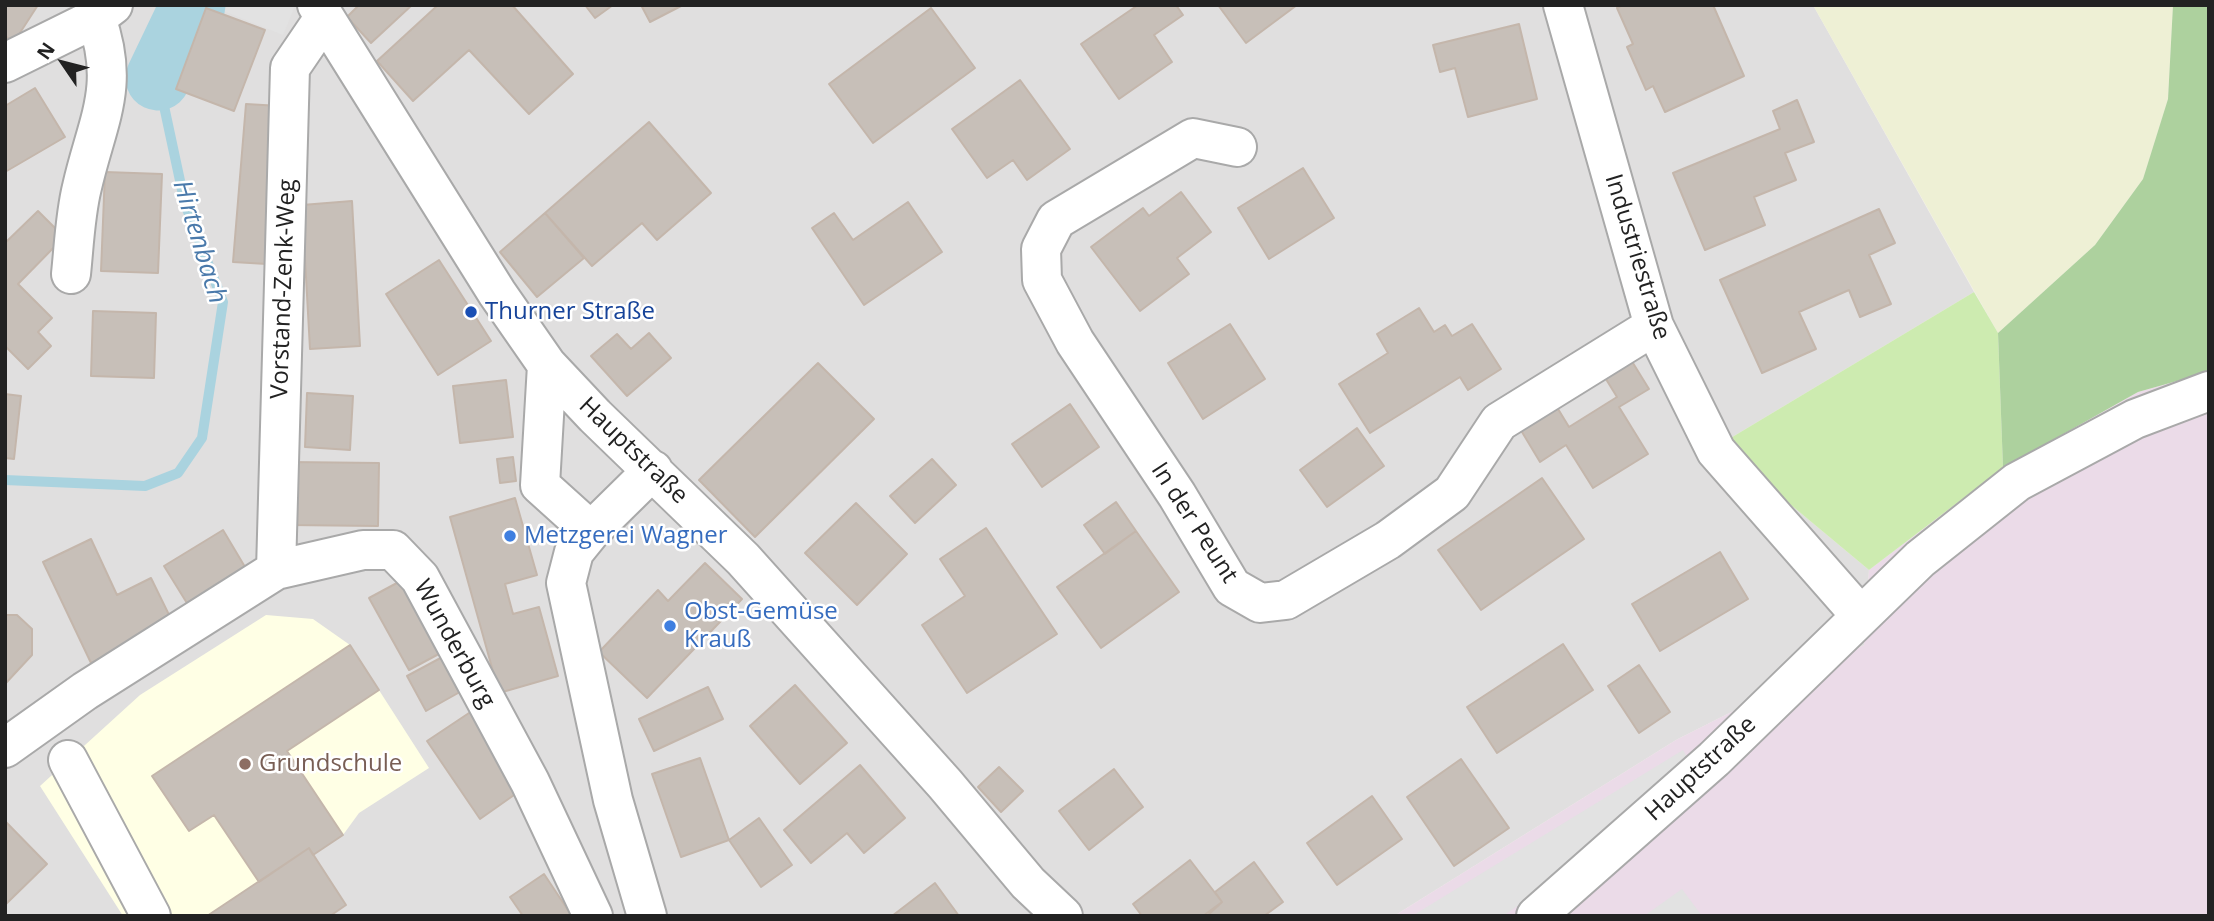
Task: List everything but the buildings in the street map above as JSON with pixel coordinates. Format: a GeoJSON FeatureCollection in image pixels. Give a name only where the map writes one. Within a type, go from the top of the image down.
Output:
{"type":"FeatureCollection","features":[{"type":"Feature","properties":{"kind":"street","name":"Industriestraße"},"geometry":{"type":"LineString","coordinates":[[1563,5],[1654,326],[1716,451],[1861,616]]}},
{"type":"Feature","properties":{"kind":"street","name":"Hauptstraße"},"geometry":{"type":"LineString","coordinates":[[321,11],[497,293],[547,365],[594,416],[743,559],[945,784],[1028,883],[1063,916]]}},
{"type":"Feature","properties":{"kind":"street","name":"Vorstand-Zenk-Weg"},"geometry":{"type":"LineString","coordinates":[[276,570],[290,68],[321,11]]}},
{"type":"Feature","properties":{"kind":"street"},"geometry":{"type":"LineString","coordinates":[[8,58],[105,12],[109,83],[81,190],[71,274]]}},
{"type":"Feature","properties":{"kind":"street","name":"In der Peunt"},"geometry":{"type":"LineString","coordinates":[[1237,147],[1193,138],[1056,220],[1041,249],[1042,280],[1075,342],[1177,495],[1232,587],[1260,603],[1286,600],[1388,540],[1452,493],[1499,422],[1654,326]]}},
{"type":"Feature","properties":{"kind":"street"},"geometry":{"type":"LineString","coordinates":[[547,365],[540,485],[590,531]]}},
{"type":"Feature","properties":{"kind":"street","name":"Hauptstraße"},"geometry":{"type":"LineString","coordinates":[[1536,916],[1714,759],[1920,559],[2017,482],[2135,419],[2209,391]]}},
{"type":"Feature","properties":{"kind":"street"},"geometry":{"type":"LineString","coordinates":[[647,916],[613,800],[566,583],[574,552],[590,531],[653,470]]}},
{"type":"Feature","properties":{"kind":"street","name":"Wunderburg"},"geometry":{"type":"LineString","coordinates":[[5,748],[85,691],[276,570],[363,550],[393,550],[420,578],[530,782],[593,916]]}},
{"type":"Feature","properties":{"kind":"street"},"geometry":{"type":"LineString","coordinates":[[68,760],[151,916]]}},
{"type":"Feature","properties":{"kind":"shaded area"},"geometry":{"type":"Polygon","coordinates":[[[5,5],[1813,5],[1974,292],[1719,445],[1869,570],[1864,645],[1676,740],[1394,916],[5,916],[5,5]]]}},
{"type":"Feature","properties":{"kind":"shaded area"},"geometry":{"type":"Polygon","coordinates":[[[209,5],[294,5],[295,6],[283,35],[209,5]]]}},
{"type":"Feature","properties":{"kind":"shaded area"},"geometry":{"type":"Polygon","coordinates":[[[1813,5],[2173,5],[2168,99],[2143,179],[2095,245],[1998,333],[1813,5]]]}},
{"type":"Feature","properties":{"kind":"shaded area"},"geometry":{"type":"Polygon","coordinates":[[[2209,372],[2209,916],[1394,916],[1676,740],[1864,645],[1869,570],[2003,468],[2138,392],[2209,372]]]}},
{"type":"Feature","properties":{"kind":"shaded area","name":"Grundschule"},"geometry":{"type":"Polygon","coordinates":[[[266,615],[313,619],[350,645],[429,768],[359,813],[343,835],[313,855],[330,916],[123,916],[40,786],[140,695],[266,615]]]}},
{"type":"Feature","properties":{"kind":"shaded area"},"geometry":{"type":"Polygon","coordinates":[[[1683,750],[1689,761],[1532,896],[1503,916],[1412,916],[1683,750]]]}},
{"type":"Feature","properties":{"kind":"shaded area"},"geometry":{"type":"Polygon","coordinates":[[[1682,889],[1702,916],[1644,916],[1682,889]]]}},
{"type":"Feature","properties":{"kind":"green space"},"geometry":{"type":"Polygon","coordinates":[[[2173,5],[2209,5],[2209,372],[2138,392],[2003,468],[1998,333],[2095,245],[2143,179],[2168,99],[2173,5]]]}},
{"type":"Feature","properties":{"kind":"green space"},"geometry":{"type":"Polygon","coordinates":[[[1974,292],[1998,333],[2003,468],[1869,570],[1719,445],[1974,292]]]}},
{"type":"Feature","properties":{"kind":"waterway","name":"Hirtenbach"},"geometry":{"type":"LineString","coordinates":[[158,78],[193,5]]}},
{"type":"Feature","properties":{"kind":"waterway","name":"Hirtenbach"},"geometry":{"type":"LineString","coordinates":[[5,480],[145,486],[178,473],[202,438],[223,302],[185,204],[158,78]]}},
{"type":"Feature","properties":{"kind":"place","name":"Thurner Straße"},"geometry":{"type":"Point","coordinates":[471,312]}},
{"type":"Feature","properties":{"kind":"place","name":"Metzgerei Wagner"},"geometry":{"type":"Point","coordinates":[510,536]}},
{"type":"Feature","properties":{"kind":"place","name":"Obst-Gemüse Krauß"},"geometry":{"type":"Point","coordinates":[670,626]}},
{"type":"Feature","properties":{"kind":"place","name":"Grundschule"},"geometry":{"type":"Point","coordinates":[245,764]}}]}
